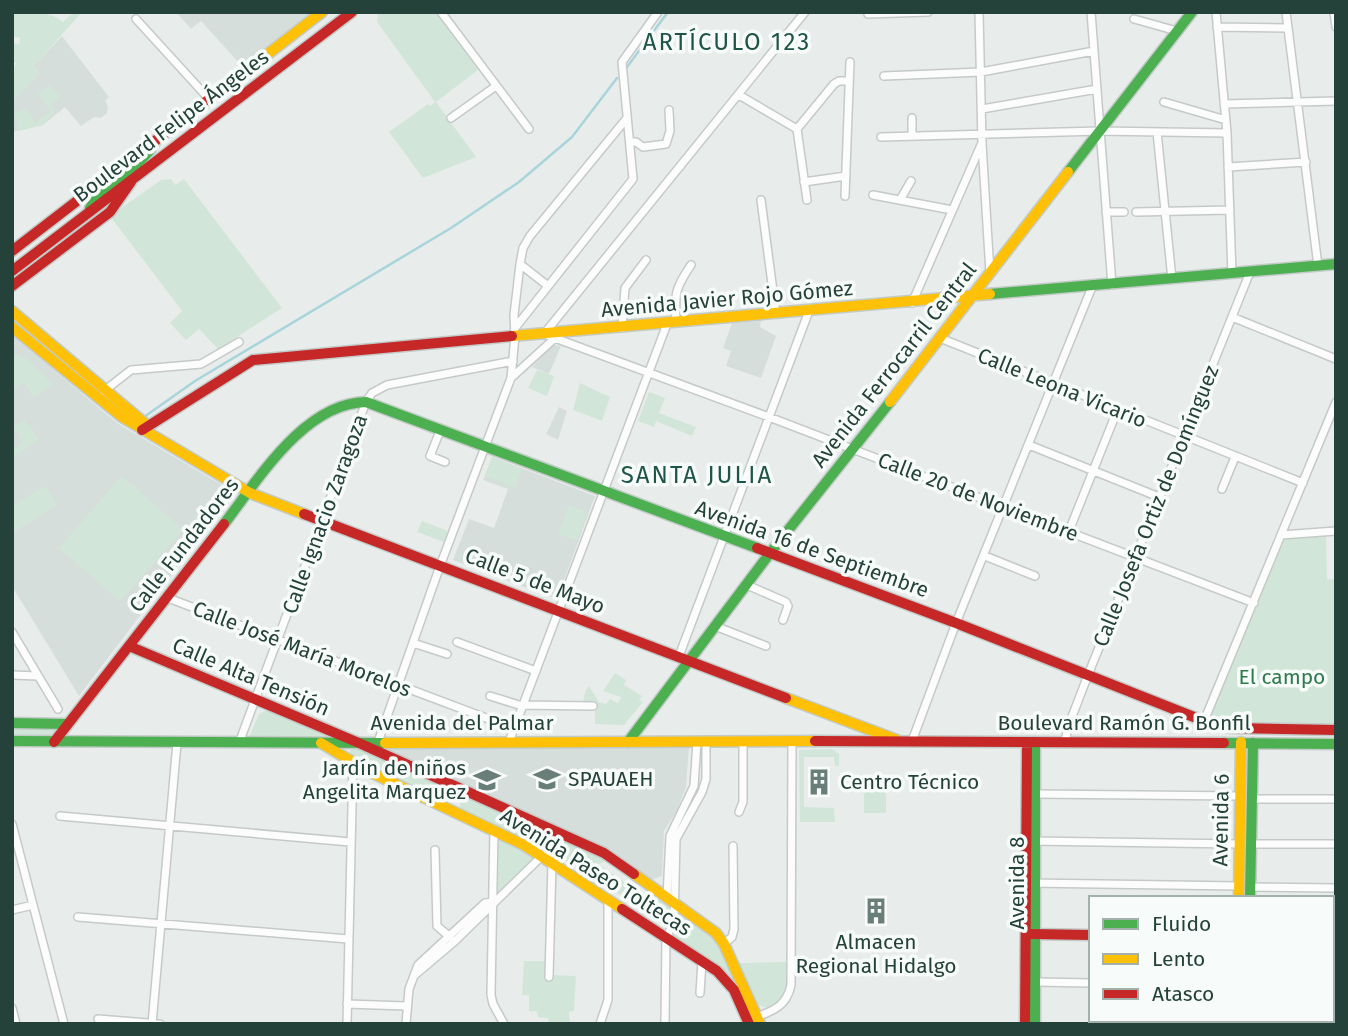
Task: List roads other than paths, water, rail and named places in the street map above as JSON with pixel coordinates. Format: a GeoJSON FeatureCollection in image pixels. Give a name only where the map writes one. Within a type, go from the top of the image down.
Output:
{"type":"FeatureCollection","features":[{"type":"Feature","properties":{"kind":"street","name":"Boulevard Felipe Ángeles"},"geometry":{"type":"LineString","coordinates":[[12,251],[322,12]]}},
{"type":"Feature","properties":{"kind":"street","name":"Boulevard Felipe Ángeles"},"geometry":{"type":"LineString","coordinates":[[12,271],[352,12]]}},
{"type":"Feature","properties":{"kind":"street"},"geometry":{"type":"LineString","coordinates":[[440,12],[528,129]]}},
{"type":"Feature","properties":{"kind":"street"},"geometry":{"type":"LineString","coordinates":[[515,332],[633,179],[622,62],[658,12]]}},
{"type":"Feature","properties":{"kind":"street"},"geometry":{"type":"LineString","coordinates":[[544,334],[805,12]]}},
{"type":"Feature","properties":{"kind":"street"},"geometry":{"type":"LineString","coordinates":[[868,14],[928,12]]}},
{"type":"Feature","properties":{"kind":"street"},"geometry":{"type":"LineString","coordinates":[[979,12],[989,273]]}},
{"type":"Feature","properties":{"kind":"street"},"geometry":{"type":"LineString","coordinates":[[1091,12],[1112,285]]}},
{"type":"Feature","properties":{"kind":"street","name":"Avenida Ferrocarril Central"},"geometry":{"type":"LineString","coordinates":[[628,742],[770,553],[1192,12]]}},
{"type":"Feature","properties":{"kind":"street"},"geometry":{"type":"LineString","coordinates":[[1216,12],[1227,133],[1232,274]]}},
{"type":"Feature","properties":{"kind":"street"},"geometry":{"type":"LineString","coordinates":[[1286,12],[1318,266]]}},
{"type":"Feature","properties":{"kind":"street"},"geometry":{"type":"LineString","coordinates":[[1334,12],[1336,27]]}},
{"type":"Feature","properties":{"kind":"street"},"geometry":{"type":"LineString","coordinates":[[136,19],[209,99]]}},
{"type":"Feature","properties":{"kind":"street"},"geometry":{"type":"LineString","coordinates":[[1134,19],[1177,31]]}},
{"type":"Feature","properties":{"kind":"street"},"geometry":{"type":"LineString","coordinates":[[1217,27],[1288,28]]}},
{"type":"Feature","properties":{"kind":"street"},"geometry":{"type":"LineString","coordinates":[[884,76],[981,72],[1094,51]]}},
{"type":"Feature","properties":{"kind":"street"},"geometry":{"type":"LineString","coordinates":[[845,196],[850,62]]}},
{"type":"Feature","properties":{"kind":"street"},"geometry":{"type":"LineString","coordinates":[[807,200],[797,130],[834,84],[849,81]]}},
{"type":"Feature","properties":{"kind":"street"},"geometry":{"type":"LineString","coordinates":[[451,118],[496,86]]}},
{"type":"Feature","properties":{"kind":"street"},"geometry":{"type":"LineString","coordinates":[[982,109],[1097,89]]}},
{"type":"Feature","properties":{"kind":"street"},"geometry":{"type":"LineString","coordinates":[[739,95],[797,130]]}},
{"type":"Feature","properties":{"kind":"street"},"geometry":{"type":"LineString","coordinates":[[1224,104],[1336,101]]}},
{"type":"Feature","properties":{"kind":"street"},"geometry":{"type":"LineString","coordinates":[[1164,102],[1226,120]]}},
{"type":"Feature","properties":{"kind":"street"},"geometry":{"type":"LineString","coordinates":[[630,142],[636,142],[643,147],[666,144],[670,131],[668,110]]}},
{"type":"Feature","properties":{"kind":"street"},"geometry":{"type":"LineString","coordinates":[[377,742],[511,378],[514,315],[523,248],[627,118]]}},
{"type":"Feature","properties":{"kind":"street"},"geometry":{"type":"LineString","coordinates":[[912,118],[912,136]]}},
{"type":"Feature","properties":{"kind":"street"},"geometry":{"type":"LineString","coordinates":[[881,137],[1100,131],[1227,133]]}},
{"type":"Feature","properties":{"kind":"street"},"geometry":{"type":"LineString","coordinates":[[1157,132],[1172,279]]}},
{"type":"Feature","properties":{"kind":"street"},"geometry":{"type":"LineString","coordinates":[[12,279],[80,227],[99,195],[144,161],[155,141]]}},
{"type":"Feature","properties":{"kind":"street"},"geometry":{"type":"LineString","coordinates":[[912,303],[982,144]]}},
{"type":"Feature","properties":{"kind":"street"},"geometry":{"type":"LineString","coordinates":[[1228,167],[1306,162]]}},
{"type":"Feature","properties":{"kind":"street"},"geometry":{"type":"LineString","coordinates":[[804,182],[846,176]]}},
{"type":"Feature","properties":{"kind":"street"},"geometry":{"type":"LineString","coordinates":[[900,200],[911,181]]}},
{"type":"Feature","properties":{"kind":"street"},"geometry":{"type":"LineString","coordinates":[[12,286],[110,212],[131,182]]}},
{"type":"Feature","properties":{"kind":"street"},"geometry":{"type":"LineString","coordinates":[[873,195],[951,210]]}},
{"type":"Feature","properties":{"kind":"street"},"geometry":{"type":"LineString","coordinates":[[761,200],[776,314]]}},
{"type":"Feature","properties":{"kind":"street"},"geometry":{"type":"LineString","coordinates":[[1136,212],[1230,210]]}},
{"type":"Feature","properties":{"kind":"street"},"geometry":{"type":"LineString","coordinates":[[1107,212],[1125,212]]}},
{"type":"Feature","properties":{"kind":"street"},"geometry":{"type":"LineString","coordinates":[[622,328],[625,288],[646,260]]}},
{"type":"Feature","properties":{"kind":"street"},"geometry":{"type":"LineString","coordinates":[[520,264],[548,286]]}},
{"type":"Feature","properties":{"kind":"street","name":"Avenida Javier Rojo Gómez"},"geometry":{"type":"LineString","coordinates":[[145,428],[253,360],[515,332],[544,334],[671,324],[1336,264]]}},
{"type":"Feature","properties":{"kind":"street"},"geometry":{"type":"LineString","coordinates":[[509,742],[671,324],[677,286],[691,265]]}},
{"type":"Feature","properties":{"kind":"street","name":"Calle Josefa Ortiz de Domínguez"},"geometry":{"type":"LineString","coordinates":[[1065,742],[1088,675],[1250,272]]}},
{"type":"Feature","properties":{"kind":"street"},"geometry":{"type":"LineString","coordinates":[[912,741],[956,624],[1092,287]]}},
{"type":"Feature","properties":{"kind":"street"},"geometry":{"type":"LineString","coordinates":[[679,656],[809,311]]}},
{"type":"Feature","properties":{"kind":"street","name":"Calle 5 de Mayo"},"geometry":{"type":"LineString","coordinates":[[12,312],[163,442],[250,493],[900,741]]}},
{"type":"Feature","properties":{"kind":"street"},"geometry":{"type":"LineString","coordinates":[[1232,317],[1336,359]]}},
{"type":"Feature","properties":{"kind":"street","name":"Calle 5 de Mayo"},"geometry":{"type":"LineString","coordinates":[[12,327],[94,396],[145,428]]}},
{"type":"Feature","properties":{"kind":"street","name":"Calle 20 de Noviembre"},"geometry":{"type":"LineString","coordinates":[[544,334],[769,417],[1254,603]]}},
{"type":"Feature","properties":{"kind":"street"},"geometry":{"type":"LineString","coordinates":[[511,378],[555,338]]}},
{"type":"Feature","properties":{"kind":"street","name":"Calle Leona Vicario"},"geometry":{"type":"LineString","coordinates":[[940,338],[1303,483]]}},
{"type":"Feature","properties":{"kind":"street"},"geometry":{"type":"LineString","coordinates":[[94,396],[105,391],[131,370],[201,364],[239,342]]}},
{"type":"Feature","properties":{"kind":"street"},"geometry":{"type":"LineString","coordinates":[[366,402],[372,393],[387,385],[513,361]]}},
{"type":"Feature","properties":{"kind":"street","name":"Calle Fundadores"},"geometry":{"type":"LineString","coordinates":[[54,742],[290,439],[342,406],[355,401],[366,402]]}},
{"type":"Feature","properties":{"kind":"street","name":"Avenida 16 de Septiembre"},"geometry":{"type":"LineString","coordinates":[[366,402],[770,553],[1204,721]]}},
{"type":"Feature","properties":{"kind":"street","name":"Calle Ignacio Zaragoza"},"geometry":{"type":"LineString","coordinates":[[239,743],[366,402]]}},
{"type":"Feature","properties":{"kind":"street"},"geometry":{"type":"LineString","coordinates":[[1204,721],[1336,402]]}},
{"type":"Feature","properties":{"kind":"street"},"geometry":{"type":"LineString","coordinates":[[1069,531],[1118,411]]}},
{"type":"Feature","properties":{"kind":"street"},"geometry":{"type":"LineString","coordinates":[[440,431],[430,456],[445,462]]}},
{"type":"Feature","properties":{"kind":"street"},"geometry":{"type":"LineString","coordinates":[[1028,445],[1159,497]]}},
{"type":"Feature","properties":{"kind":"street"},"geometry":{"type":"LineString","coordinates":[[1222,489],[1235,457]]}},
{"type":"Feature","properties":{"kind":"street"},"geometry":{"type":"LineString","coordinates":[[1281,535],[1336,531]]}},
{"type":"Feature","properties":{"kind":"street"},"geometry":{"type":"LineString","coordinates":[[985,556],[1035,576]]}},
{"type":"Feature","properties":{"kind":"street"},"geometry":{"type":"LineString","coordinates":[[747,585],[786,602],[788,606],[783,620]]}},
{"type":"Feature","properties":{"kind":"street","name":"Calle José María Morelos"},"geometry":{"type":"LineString","coordinates":[[168,598],[514,729]]}},
{"type":"Feature","properties":{"kind":"street"},"geometry":{"type":"LineString","coordinates":[[715,626],[766,646]]}},
{"type":"Feature","properties":{"kind":"street"},"geometry":{"type":"LineString","coordinates":[[12,632],[58,709]]}},
{"type":"Feature","properties":{"kind":"street"},"geometry":{"type":"LineString","coordinates":[[457,642],[536,671]]}},
{"type":"Feature","properties":{"kind":"street"},"geometry":{"type":"LineString","coordinates":[[413,643],[447,654]]}},
{"type":"Feature","properties":{"kind":"street","name":"Calle Alta Tensión"},"geometry":{"type":"LineString","coordinates":[[128,646],[359,743]]}},
{"type":"Feature","properties":{"kind":"street"},"geometry":{"type":"LineString","coordinates":[[12,675],[38,676]]}},
{"type":"Feature","properties":{"kind":"street"},"geometry":{"type":"LineString","coordinates":[[490,696],[523,705],[593,706]]}},
{"type":"Feature","properties":{"kind":"street","name":"Boulevard Ramón G. Bonfil"},"geometry":{"type":"LineString","coordinates":[[1204,721],[1230,728],[1336,730]]}},
{"type":"Feature","properties":{"kind":"street"},"geometry":{"type":"LineString","coordinates":[[12,723],[66,724]]}},
{"type":"Feature","properties":{"kind":"street","name":"Avenida del Palmar"},"geometry":{"type":"LineString","coordinates":[[12,741],[912,741]]}},
{"type":"Feature","properties":{"kind":"street"},"geometry":{"type":"LineString","coordinates":[[739,812],[743,802],[743,741]]}},
{"type":"Feature","properties":{"kind":"street"},"geometry":{"type":"LineString","coordinates":[[756,1022],[780,1006],[789,995],[791,985],[792,741]]}},
{"type":"Feature","properties":{"kind":"street","name":"Boulevard Ramón G. Bonfil"},"geometry":{"type":"LineString","coordinates":[[912,741],[1336,744]]}},
{"type":"Feature","properties":{"kind":"street"},"geometry":{"type":"LineString","coordinates":[[665,1024],[666,938],[674,922],[670,900],[676,839],[702,792],[706,779],[701,742]]}},
{"type":"Feature","properties":{"kind":"street","name":"Avenida 8"},"geometry":{"type":"LineString","coordinates":[[1031,742],[1035,794],[1032,841]]}},
{"type":"Feature","properties":{"kind":"street","name":"Avenida 8"},"geometry":{"type":"LineString","coordinates":[[1025,1024],[1031,934],[1031,742]]}},
{"type":"Feature","properties":{"kind":"street","name":"Avenida 6"},"geometry":{"type":"LineString","coordinates":[[1241,742],[1239,844],[1247,891]]}},
{"type":"Feature","properties":{"kind":"street"},"geometry":{"type":"LineString","coordinates":[[152,1023],[177,743]]}},
{"type":"Feature","properties":{"kind":"street","name":"Avenida Paseo Toltecas"},"geometry":{"type":"LineString","coordinates":[[321,743],[352,763],[443,805],[459,805],[547,860],[727,980],[756,1022]]}},
{"type":"Feature","properties":{"kind":"street","name":"Avenida Paseo Toltecas"},"geometry":{"type":"LineString","coordinates":[[359,743],[604,853],[708,926],[724,944],[756,1022]]}},
{"type":"Feature","properties":{"kind":"street","name":"Avenida 6"},"geometry":{"type":"LineString","coordinates":[[1247,891],[1253,743]]}},
{"type":"Feature","properties":{"kind":"street"},"geometry":{"type":"LineString","coordinates":[[347,1024],[352,763]]}},
{"type":"Feature","properties":{"kind":"street"},"geometry":{"type":"LineString","coordinates":[[443,805],[455,800],[457,792],[453,784]]}},
{"type":"Feature","properties":{"kind":"street"},"geometry":{"type":"LineString","coordinates":[[459,805],[463,795],[472,793]]}},
{"type":"Feature","properties":{"kind":"street"},"geometry":{"type":"LineString","coordinates":[[1035,794],[1240,796]]}},
{"type":"Feature","properties":{"kind":"street"},"geometry":{"type":"LineString","coordinates":[[1251,799],[1336,799]]}},
{"type":"Feature","properties":{"kind":"street"},"geometry":{"type":"LineString","coordinates":[[60,816],[350,842]]}},
{"type":"Feature","properties":{"kind":"street"},"geometry":{"type":"LineString","coordinates":[[12,824],[64,1024]]}},
{"type":"Feature","properties":{"kind":"street"},"geometry":{"type":"LineString","coordinates":[[494,829],[491,995],[504,1024]]}},
{"type":"Feature","properties":{"kind":"street"},"geometry":{"type":"LineString","coordinates":[[406,1024],[409,989],[418,965],[452,938],[485,903],[494,902],[547,860],[559,848],[562,834]]}},
{"type":"Feature","properties":{"kind":"street"},"geometry":{"type":"LineString","coordinates":[[1032,841],[1239,844]]}},
{"type":"Feature","properties":{"kind":"street"},"geometry":{"type":"LineString","coordinates":[[1251,844],[1336,844]]}},
{"type":"Feature","properties":{"kind":"street"},"geometry":{"type":"LineString","coordinates":[[724,944],[732,937],[734,929],[733,846]]}},
{"type":"Feature","properties":{"kind":"street"},"geometry":{"type":"LineString","coordinates":[[435,850],[437,926],[452,938]]}},
{"type":"Feature","properties":{"kind":"street"},"geometry":{"type":"LineString","coordinates":[[547,860],[549,977]]}},
{"type":"Feature","properties":{"kind":"street"},"geometry":{"type":"LineString","coordinates":[[1032,883],[1247,891],[1336,888]]}},
{"type":"Feature","properties":{"kind":"street"},"geometry":{"type":"LineString","coordinates":[[600,1024],[608,1000],[608,900]]}},
{"type":"Feature","properties":{"kind":"street"},"geometry":{"type":"LineString","coordinates":[[12,910],[33,905]]}},
{"type":"Feature","properties":{"kind":"street"},"geometry":{"type":"LineString","coordinates":[[78,917],[348,939]]}},
{"type":"Feature","properties":{"kind":"street"},"geometry":{"type":"LineString","coordinates":[[1031,934],[1089,934]]}},
{"type":"Feature","properties":{"kind":"street","name":"Avenida 8"},"geometry":{"type":"LineString","coordinates":[[1031,934],[1036,982],[1035,1024]]}},
{"type":"Feature","properties":{"kind":"street"},"geometry":{"type":"LineString","coordinates":[[700,993],[702,961]]}},
{"type":"Feature","properties":{"kind":"street"},"geometry":{"type":"LineString","coordinates":[[1036,982],[1089,983]]}},
{"type":"Feature","properties":{"kind":"street"},"geometry":{"type":"LineString","coordinates":[[347,1004],[406,1006]]}},
{"type":"Feature","properties":{"kind":"street"},"geometry":{"type":"LineString","coordinates":[[12,1007],[15,1021]]}},
{"type":"Feature","properties":{"kind":"street"},"geometry":{"type":"LineString","coordinates":[[98,1019],[160,1024]]}},
{"type":"Feature","properties":{"kind":"waterway"},"geometry":{"type":"LineString","coordinates":[[627,67],[668,12]]}},
{"type":"Feature","properties":{"kind":"waterway"},"geometry":{"type":"LineString","coordinates":[[144,417],[195,381],[451,228],[519,182],[572,137],[617,78]]}},
{"type":"Feature","properties":{"kind":"place","name":"SPAUAEH"},"geometry":{"type":"Point","coordinates":[547,779]}},
{"type":"Feature","properties":{"kind":"place","name":"Jardín de niños Angelita Marquez"},"geometry":{"type":"Point","coordinates":[487,780]}},
{"type":"Feature","properties":{"kind":"place","name":"Centro Técnico"},"geometry":{"type":"Point","coordinates":[819,782]}},
{"type":"Feature","properties":{"kind":"place","name":"Almacen Regional Hidalgo"},"geometry":{"type":"Point","coordinates":[876,911]}},
{"type":"Feature","properties":{"kind":"district","name":"ARTÍCULO 123"},"geometry":{"type":"Point","coordinates":[727,42]}},
{"type":"Feature","properties":{"kind":"district","name":"SANTA JULIA"},"geometry":{"type":"Point","coordinates":[697,475]}},
{"type":"Feature","properties":{"kind":"park label","name":"El campo"},"geometry":{"type":"Point","coordinates":[1282,677]}}]}
